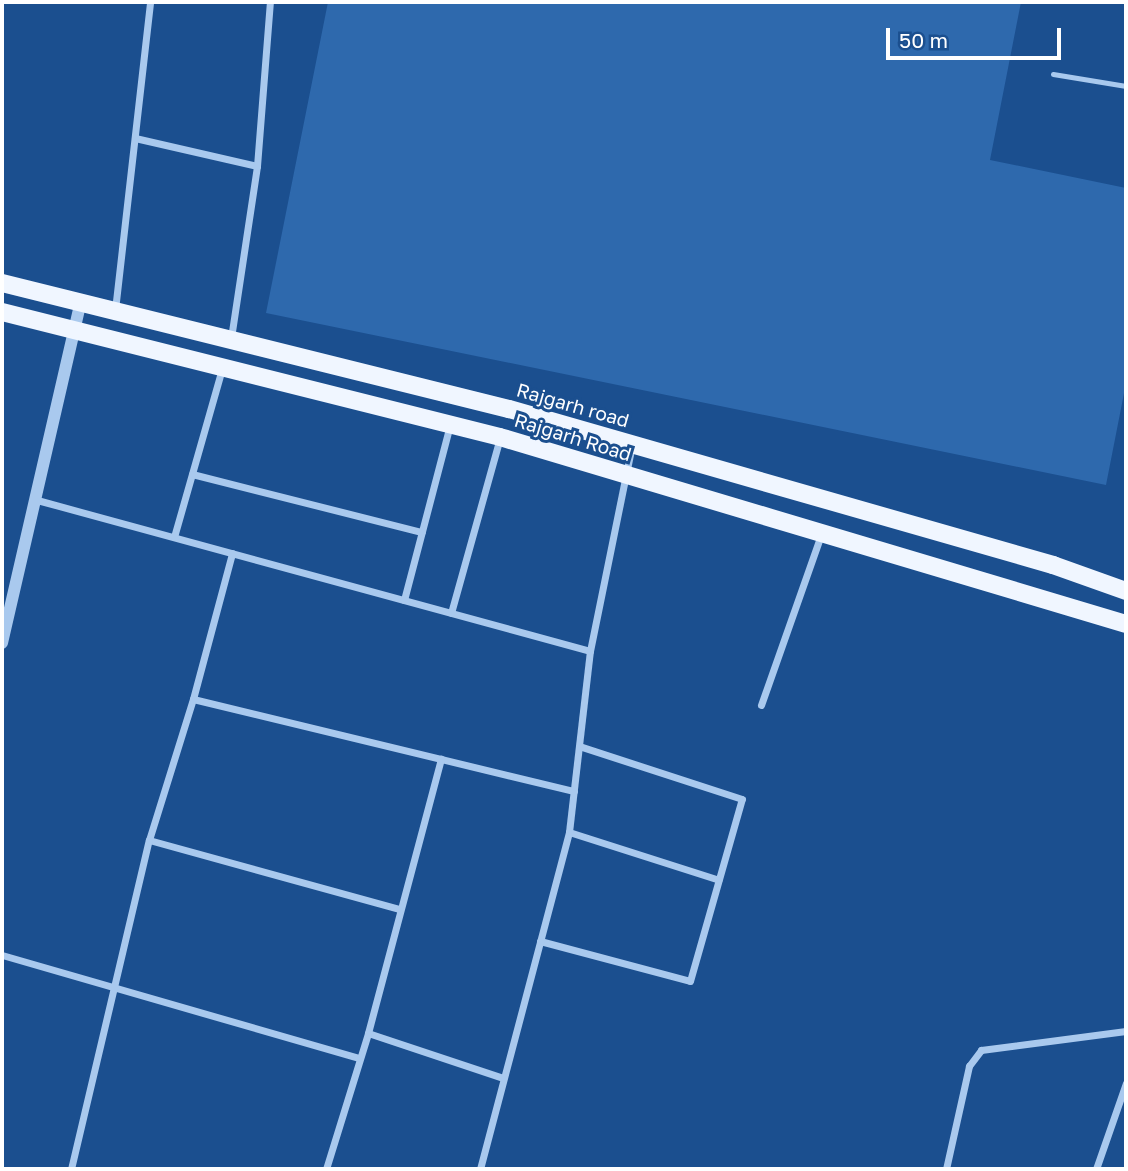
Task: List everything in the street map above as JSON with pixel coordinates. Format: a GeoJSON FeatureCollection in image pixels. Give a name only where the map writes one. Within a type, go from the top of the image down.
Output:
{"type":"FeatureCollection","features":[{"type":"Feature","properties":{"kind":"main road","name":"Rajgarh road"},"geometry":{"type":"LineString","coordinates":[[2,283],[231,338],[632,443],[1053,565],[1126,591]]}},
{"type":"Feature","properties":{"kind":"main road","name":"Rajgarh Road"},"geometry":{"type":"LineString","coordinates":[[2,312],[76,327],[500,437],[1126,624]]}},
{"type":"Feature","properties":{"kind":"street"},"geometry":{"type":"LineString","coordinates":[[115,311],[150,2]]}},
{"type":"Feature","properties":{"kind":"street"},"geometry":{"type":"LineString","coordinates":[[231,338],[257,166],[270,2]]}},
{"type":"Feature","properties":{"kind":"street"},"geometry":{"type":"LineString","coordinates":[[135,138],[257,166]]}},
{"type":"Feature","properties":{"kind":"street"},"geometry":{"type":"LineString","coordinates":[[2,643],[81,302]]}},
{"type":"Feature","properties":{"kind":"street"},"geometry":{"type":"LineString","coordinates":[[174,537],[223,365]]}},
{"type":"Feature","properties":{"kind":"street"},"geometry":{"type":"LineString","coordinates":[[404,600],[450,425]]}},
{"type":"Feature","properties":{"kind":"street"},"geometry":{"type":"LineString","coordinates":[[451,612],[500,437]]}},
{"type":"Feature","properties":{"kind":"street"},"geometry":{"type":"LineString","coordinates":[[480,1169],[569,832],[590,651],[632,443]]}},
{"type":"Feature","properties":{"kind":"street"},"geometry":{"type":"LineString","coordinates":[[192,474],[422,532]]}},
{"type":"Feature","properties":{"kind":"street"},"geometry":{"type":"LineString","coordinates":[[37,500],[590,651]]}},
{"type":"Feature","properties":{"kind":"street"},"geometry":{"type":"LineString","coordinates":[[761,705],[822,531]]}},
{"type":"Feature","properties":{"kind":"street"},"geometry":{"type":"LineString","coordinates":[[71,1169],[117,988],[149,840],[193,699],[232,553]]}},
{"type":"Feature","properties":{"kind":"street"},"geometry":{"type":"LineString","coordinates":[[193,699],[574,791]]}},
{"type":"Feature","properties":{"kind":"street"},"geometry":{"type":"LineString","coordinates":[[540,942],[690,981],[742,799],[579,746]]}},
{"type":"Feature","properties":{"kind":"street"},"geometry":{"type":"LineString","coordinates":[[326,1169],[358,1058],[368,1033],[441,759]]}},
{"type":"Feature","properties":{"kind":"street"},"geometry":{"type":"LineString","coordinates":[[569,832],[719,880]]}},
{"type":"Feature","properties":{"kind":"street"},"geometry":{"type":"LineString","coordinates":[[149,840],[400,909]]}},
{"type":"Feature","properties":{"kind":"street"},"geometry":{"type":"LineString","coordinates":[[2,955],[358,1058]]}},
{"type":"Feature","properties":{"kind":"street"},"geometry":{"type":"LineString","coordinates":[[946,1169],[968,1066],[981,1050],[1126,1031]]}},
{"type":"Feature","properties":{"kind":"street"},"geometry":{"type":"LineString","coordinates":[[368,1033],[503,1078]]}},
{"type":"Feature","properties":{"kind":"street"},"geometry":{"type":"LineString","coordinates":[[1096,1169],[1126,1083]]}},
{"type":"Feature","properties":{"kind":"lane"},"geometry":{"type":"LineString","coordinates":[[1053,74],[1126,86]]}},
{"type":"Feature","properties":{"kind":"shaded area"},"geometry":{"type":"Polygon","coordinates":[[[328,2],[1021,2],[990,160],[1126,188],[1126,383],[1106,485],[266,313],[328,2]]]}}]}
